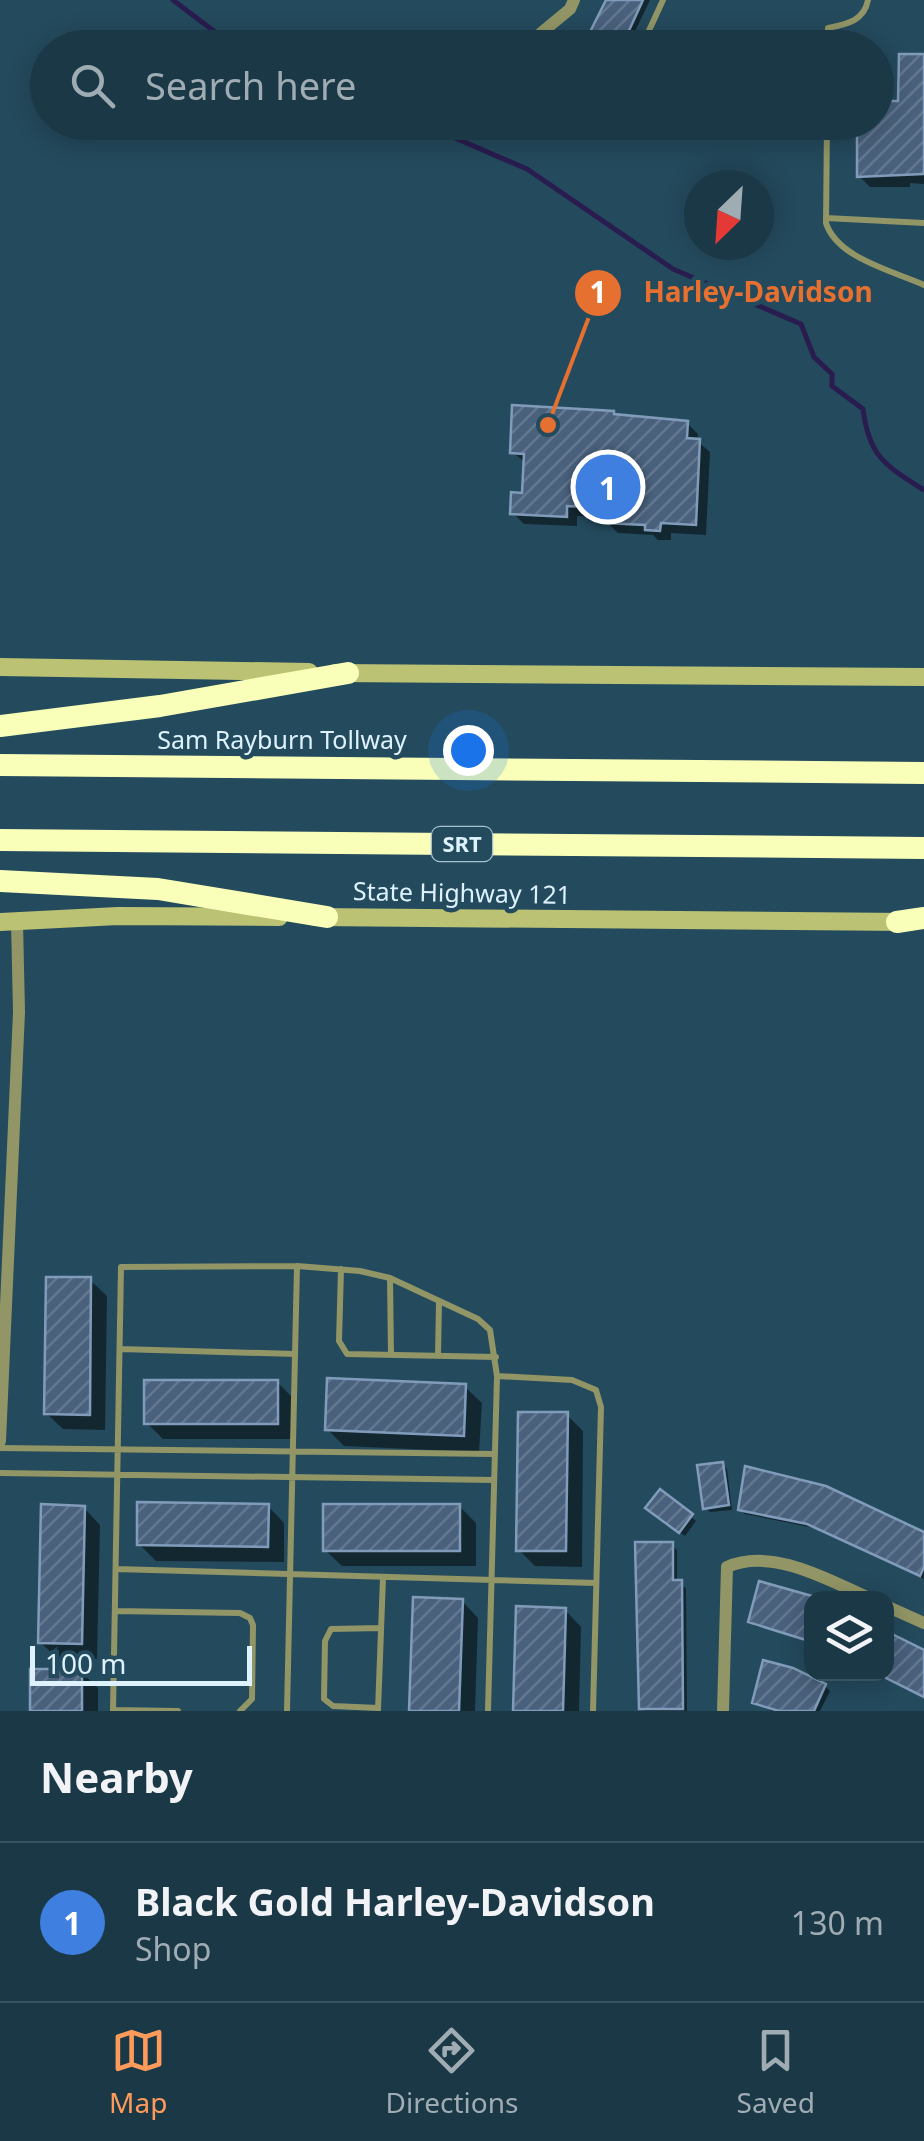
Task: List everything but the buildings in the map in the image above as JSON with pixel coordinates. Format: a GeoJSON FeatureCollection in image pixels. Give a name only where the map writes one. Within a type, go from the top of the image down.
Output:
{"type":"FeatureCollection","features":[{"type":"Feature","properties":{"kind":"highway"},"geometry":{"type":"LineString","coordinates":[[0,726],[160,706],[348,673]]}},
{"type":"Feature","properties":{"kind":"highway","name":"Sam Rayburn Tollway"},"geometry":{"type":"LineString","coordinates":[[0,766],[924,773]]}},
{"type":"Feature","properties":{"kind":"highway","name":"SRT"},"geometry":{"type":"LineString","coordinates":[[0,840],[924,848]]}},
{"type":"Feature","properties":{"kind":"highway"},"geometry":{"type":"LineString","coordinates":[[0,881],[158,889],[327,917]]}},
{"type":"Feature","properties":{"kind":"highway"},"geometry":{"type":"LineString","coordinates":[[897,922],[924,920]]}},
{"type":"Feature","properties":{"kind":"main road"},"geometry":{"type":"LineString","coordinates":[[0,667],[924,678]]}},
{"type":"Feature","properties":{"kind":"main road","name":"State Highway 121"},"geometry":{"type":"LineString","coordinates":[[9,922],[118,916],[897,922]]}},
{"type":"Feature","properties":{"kind":"street"},"geometry":{"type":"LineString","coordinates":[[545,30],[570,9],[574,0]]}},
{"type":"Feature","properties":{"kind":"street"},"geometry":{"type":"LineString","coordinates":[[0,1445],[5,1203],[19,1012],[9,922]]}},
{"type":"Feature","properties":{"kind":"street"},"geometry":{"type":"LineString","coordinates":[[723,1711],[727,1567],[745,1559],[802,1569],[853,1591]]}},
{"type":"Feature","properties":{"kind":"street"},"geometry":{"type":"LineString","coordinates":[[894,1610],[924,1623]]}},
{"type":"Feature","properties":{"kind":"lane"},"geometry":{"type":"LineString","coordinates":[[649,30],[663,0]]}},
{"type":"Feature","properties":{"kind":"lane"},"geometry":{"type":"LineString","coordinates":[[828,30],[858,19],[868,0]]}},
{"type":"Feature","properties":{"kind":"lane"},"geometry":{"type":"LineString","coordinates":[[827,140],[826,218],[830,234],[838,244],[924,285]]}},
{"type":"Feature","properties":{"kind":"lane"},"geometry":{"type":"LineString","coordinates":[[826,218],[924,223]]}},
{"type":"Feature","properties":{"kind":"lane"},"geometry":{"type":"LineString","coordinates":[[0,1075],[16,1075]]}},
{"type":"Feature","properties":{"kind":"lane"},"geometry":{"type":"LineString","coordinates":[[287,1711],[297,1266]]}},
{"type":"Feature","properties":{"kind":"lane"},"geometry":{"type":"LineString","coordinates":[[178,1711],[113,1710],[121,1268],[341,1269],[390,1278],[478,1320],[490,1330],[497,1376],[488,1711]]}},
{"type":"Feature","properties":{"kind":"lane"},"geometry":{"type":"LineString","coordinates":[[341,1269],[342,1349],[347,1354],[496,1357]]}},
{"type":"Feature","properties":{"kind":"lane"},"geometry":{"type":"LineString","coordinates":[[390,1278],[392,1355]]}},
{"type":"Feature","properties":{"kind":"lane"},"geometry":{"type":"LineString","coordinates":[[438,1356],[439,1301]]}},
{"type":"Feature","properties":{"kind":"lane"},"geometry":{"type":"LineString","coordinates":[[120,1349],[295,1354]]}},
{"type":"Feature","properties":{"kind":"lane"},"geometry":{"type":"LineString","coordinates":[[497,1376],[572,1380],[596,1390],[601,1407],[593,1711]]}},
{"type":"Feature","properties":{"kind":"lane"},"geometry":{"type":"LineString","coordinates":[[0,1445],[494,1454]]}},
{"type":"Feature","properties":{"kind":"lane"},"geometry":{"type":"LineString","coordinates":[[0,1474],[494,1480]]}},
{"type":"Feature","properties":{"kind":"lane"},"geometry":{"type":"LineString","coordinates":[[116,1569],[596,1583]]}},
{"type":"Feature","properties":{"kind":"lane"},"geometry":{"type":"LineString","coordinates":[[381,1628],[331,1629],[324,1642],[324,1699],[332,1706],[378,1709],[383,1578]]}},
{"type":"Feature","properties":{"kind":"lane"},"geometry":{"type":"LineString","coordinates":[[115,1611],[240,1613],[250,1618],[254,1626],[252,1699],[240,1711]]}},
{"type":"Feature","properties":{"kind":"waterway"},"geometry":{"type":"LineString","coordinates":[[173,0],[212,30]]}},
{"type":"Feature","properties":{"kind":"waterway"},"geometry":{"type":"LineString","coordinates":[[460,140],[527,169],[673,269],[801,324],[814,357],[832,374],[832,386],[863,409],[870,438],[881,458],[924,490]]}},
{"type":"Feature","properties":{"kind":"place","name":"Harley-Davidson"},"geometry":{"type":"Point","coordinates":[548,425]}},
{"type":"Feature","properties":{"kind":"place","name":"Black Gold Harley-Davidson"},"geometry":{"type":"Point","coordinates":[608,487]}}]}
